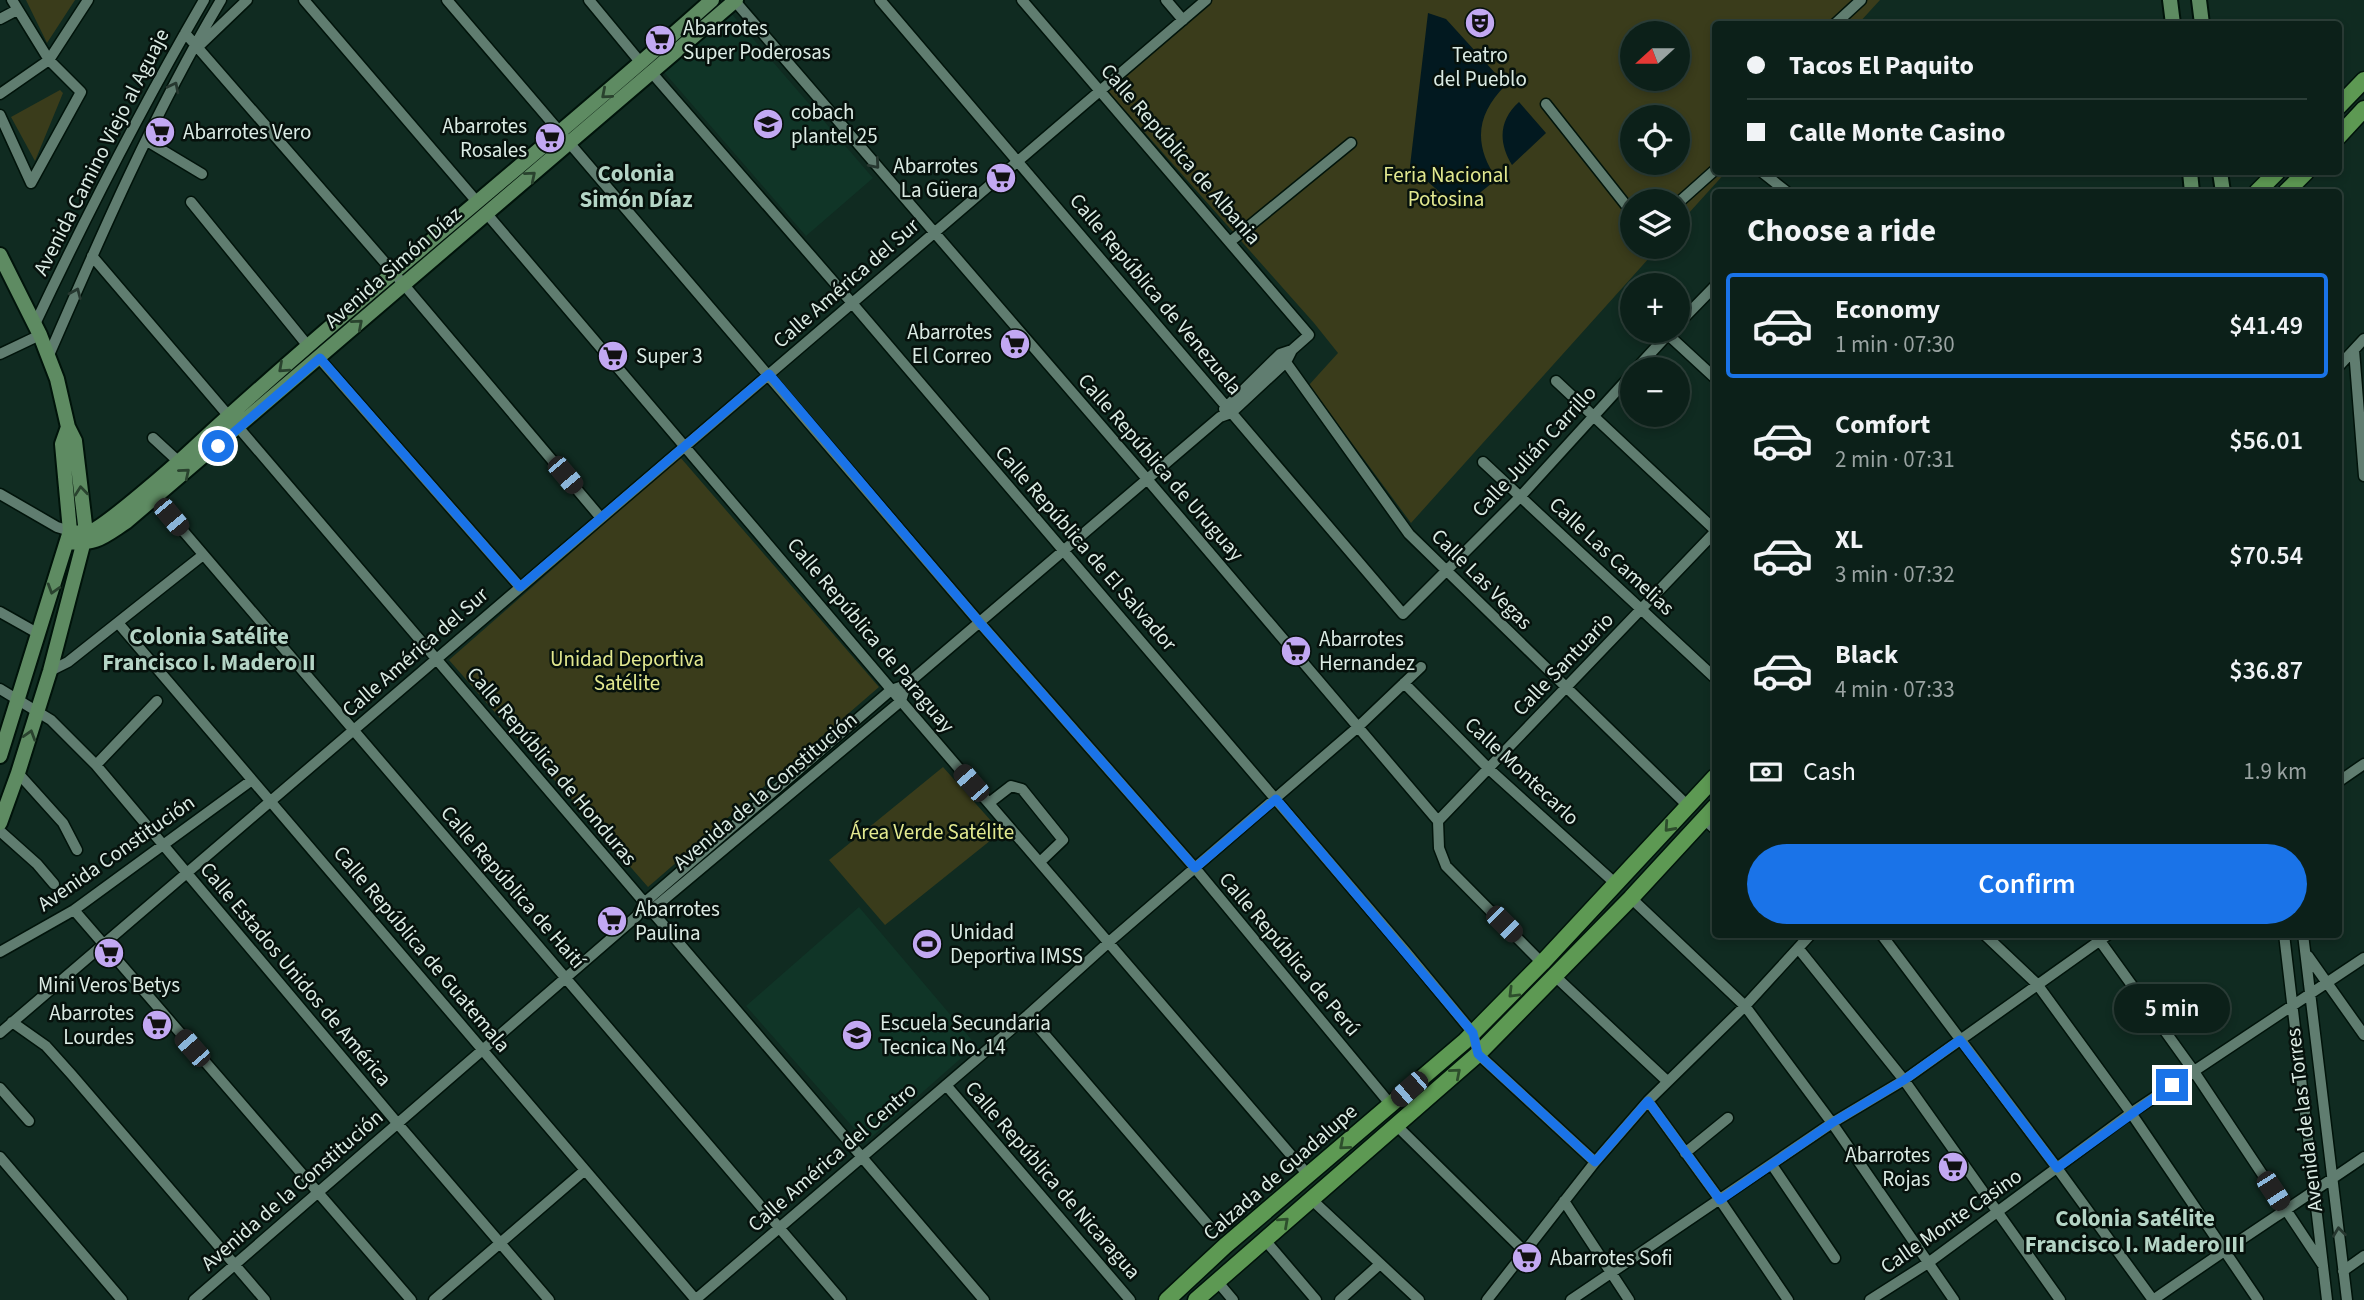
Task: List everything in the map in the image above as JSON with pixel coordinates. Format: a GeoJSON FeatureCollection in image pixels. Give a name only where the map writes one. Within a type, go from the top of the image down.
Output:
{"type":"FeatureCollection","features":[{"type":"Feature","properties":{"kind":"main road","name":"Avenida Simón Díaz"},"geometry":{"type":"LineString","coordinates":[[647,68],[712,0]]}},
{"type":"Feature","properties":{"kind":"main road","name":"Avenida Simón Díaz"},"geometry":{"type":"LineString","coordinates":[[85,539],[179,462],[309,346],[399,279],[647,68],[735,0]]}},
{"type":"Feature","properties":{"kind":"main road"},"geometry":{"type":"LineString","coordinates":[[2170,0],[2173,21]]}},
{"type":"Feature","properties":{"kind":"main road"},"geometry":{"type":"LineString","coordinates":[[2199,0],[2202,21]]}},
{"type":"Feature","properties":{"kind":"main road"},"geometry":{"type":"LineString","coordinates":[[2342,103],[2364,80]]}},
{"type":"Feature","properties":{"kind":"main road"},"geometry":{"type":"LineString","coordinates":[[2342,133],[2364,109]]}},
{"type":"Feature","properties":{"kind":"main road"},"geometry":{"type":"LineString","coordinates":[[2260,189],[2274,175]]}},
{"type":"Feature","properties":{"kind":"main road"},"geometry":{"type":"LineString","coordinates":[[2290,189],[2303,175]]}},
{"type":"Feature","properties":{"kind":"main road"},"geometry":{"type":"LineString","coordinates":[[0,255],[38,329],[57,379],[68,427],[75,441],[85,539],[50,671],[0,823]]}},
{"type":"Feature","properties":{"kind":"main road","name":"Avenida Simón Díaz"},"geometry":{"type":"LineString","coordinates":[[85,539],[98,540],[126,522],[155,498],[320,358],[399,279]]}},
{"type":"Feature","properties":{"kind":"main road"},"geometry":{"type":"LineString","coordinates":[[0,757],[39,634],[65,533],[62,444],[68,427]]}},
{"type":"Feature","properties":{"kind":"main road"},"geometry":{"type":"LineString","coordinates":[[65,533],[85,539]]}},
{"type":"Feature","properties":{"kind":"main road","name":"Calzada de Guadalupe"},"geometry":{"type":"LineString","coordinates":[[1167,1300],[1221,1241],[1309,1175],[1473,1033],[1712,780]]}},
{"type":"Feature","properties":{"kind":"main road","name":"Calzada de Guadalupe"},"geometry":{"type":"LineString","coordinates":[[1196,1300],[1478,1054],[1711,818]]}},
{"type":"Feature","properties":{"kind":"street"},"geometry":{"type":"LineString","coordinates":[[0,94],[49,60],[88,0]]}},
{"type":"Feature","properties":{"kind":"street","name":"Avenida Camino Viejo al Aguaje"},"geometry":{"type":"LineString","coordinates":[[38,329],[77,237],[204,0]]}},
{"type":"Feature","properties":{"kind":"street","name":"Avenida Camino Viejo al Aguaje"},"geometry":{"type":"LineString","coordinates":[[49,355],[92,256],[147,141],[221,0]]}},
{"type":"Feature","properties":{"kind":"street"},"geometry":{"type":"LineString","coordinates":[[197,45],[247,0]]}},
{"type":"Feature","properties":{"kind":"street","name":"Calle República de Paraguay"},"geometry":{"type":"LineString","coordinates":[[304,0],[891,690],[1309,1175]]}},
{"type":"Feature","properties":{"kind":"street","name":"Calle República de Perú"},"geometry":{"type":"LineString","coordinates":[[447,0],[980,623],[1195,868],[1391,1105]]}},
{"type":"Feature","properties":{"kind":"street","name":"Calle República de El Salvador"},"geometry":{"type":"LineString","coordinates":[[589,0],[1276,799],[1473,1033],[1478,1054]]}},
{"type":"Feature","properties":{"kind":"street","name":"Calle República de Uruguay"},"geometry":{"type":"LineString","coordinates":[[735,0],[1438,821]]}},
{"type":"Feature","properties":{"kind":"street","name":"Calle República de Venezuela"},"geometry":{"type":"LineString","coordinates":[[880,0],[1403,614]]}},
{"type":"Feature","properties":{"kind":"street","name":"Calle República de Albania"},"geometry":{"type":"LineString","coordinates":[[1023,0],[1310,335]]}},
{"type":"Feature","properties":{"kind":"street"},"geometry":{"type":"LineString","coordinates":[[1166,0],[1183,20]]}},
{"type":"Feature","properties":{"kind":"street","name":"Calle América del Sur"},"geometry":{"type":"LineString","coordinates":[[0,1032],[1206,0]]}},
{"type":"Feature","properties":{"kind":"street"},"geometry":{"type":"LineString","coordinates":[[1838,21],[1861,0]]}},
{"type":"Feature","properties":{"kind":"street"},"geometry":{"type":"LineString","coordinates":[[0,19],[15,5],[49,60],[81,92],[32,183],[0,115]]}},
{"type":"Feature","properties":{"kind":"street"},"geometry":{"type":"LineString","coordinates":[[185,33],[399,279],[601,518]]}},
{"type":"Feature","properties":{"kind":"street"},"geometry":{"type":"LineString","coordinates":[[1546,104],[1620,198]]}},
{"type":"Feature","properties":{"kind":"street"},"geometry":{"type":"LineString","coordinates":[[147,141],[202,174]]}},
{"type":"Feature","properties":{"kind":"street"},"geometry":{"type":"LineString","coordinates":[[1231,241],[1351,144]]}},
{"type":"Feature","properties":{"kind":"street"},"geometry":{"type":"LineString","coordinates":[[1690,192],[1712,173]]}},
{"type":"Feature","properties":{"kind":"street"},"geometry":{"type":"LineString","coordinates":[[1766,175],[1783,189]]}},
{"type":"Feature","properties":{"kind":"street"},"geometry":{"type":"LineString","coordinates":[[191,202],[309,346]]}},
{"type":"Feature","properties":{"kind":"street","name":"Calle República de Honduras"},"geometry":{"type":"LineString","coordinates":[[92,256],[984,1300]]}},
{"type":"Feature","properties":{"kind":"street"},"geometry":{"type":"LineString","coordinates":[[1690,312],[1712,289]]}},
{"type":"Feature","properties":{"kind":"street"},"geometry":{"type":"LineString","coordinates":[[0,354],[38,329]]}},
{"type":"Feature","properties":{"kind":"street","name":"Avenida de la Constitución"},"geometry":{"type":"LineString","coordinates":[[194,1300],[566,979],[637,916],[644,903],[891,690],[906,685],[980,623],[1220,417],[1310,335]]}},
{"type":"Feature","properties":{"kind":"street"},"geometry":{"type":"LineString","coordinates":[[2342,363],[2364,339]]}},
{"type":"Feature","properties":{"kind":"street","name":"Calle Julián Carrillo"},"geometry":{"type":"LineString","coordinates":[[1646,357],[1658,343]]}},
{"type":"Feature","properties":{"kind":"street"},"geometry":{"type":"LineString","coordinates":[[1679,343],[1712,375]]}},
{"type":"Feature","properties":{"kind":"street"},"geometry":{"type":"LineString","coordinates":[[2354,350],[2364,476]]}},
{"type":"Feature","properties":{"kind":"street"},"geometry":{"type":"LineString","coordinates":[[320,358],[520,587]]}},
{"type":"Feature","properties":{"kind":"street","name":"Calle Las Vegas"},"geometry":{"type":"LineString","coordinates":[[1283,358],[1409,534],[1688,806]]}},
{"type":"Feature","properties":{"kind":"street"},"geometry":{"type":"LineString","coordinates":[[1556,381],[1712,528]]}},
{"type":"Feature","properties":{"kind":"street","name":"Calle Julián Carrillo"},"geometry":{"type":"LineString","coordinates":[[1403,614],[1520,497],[1620,386]]}},
{"type":"Feature","properties":{"kind":"street"},"geometry":{"type":"LineString","coordinates":[[153,438],[179,462]]}},
{"type":"Feature","properties":{"kind":"street","name":"Calle Las Camelias"},"geometry":{"type":"LineString","coordinates":[[1483,463],[1712,675]]}},
{"type":"Feature","properties":{"kind":"street"},"geometry":{"type":"LineString","coordinates":[[0,494],[65,533]]}},
{"type":"Feature","properties":{"kind":"street","name":"Calle República de Haití"},"geometry":{"type":"LineString","coordinates":[[155,498],[841,1300]]}},
{"type":"Feature","properties":{"kind":"street","name":"Calle Santuario"},"geometry":{"type":"LineString","coordinates":[[1438,821],[1712,534]]}},
{"type":"Feature","properties":{"kind":"street"},"geometry":{"type":"LineString","coordinates":[[50,671],[68,662],[119,624],[203,555]]}},
{"type":"Feature","properties":{"kind":"street"},"geometry":{"type":"LineString","coordinates":[[0,612],[39,634]]}},
{"type":"Feature","properties":{"kind":"street","name":"Calle República de Guatemala"},"geometry":{"type":"LineString","coordinates":[[119,624],[695,1300]]}},
{"type":"Feature","properties":{"kind":"street","name":"Calle América del Centro"},"geometry":{"type":"LineString","coordinates":[[695,1300],[1276,799],[1358,727],[1420,667]]}},
{"type":"Feature","properties":{"kind":"street","name":"Calle Montecarlo"},"geometry":{"type":"LineString","coordinates":[[1404,683],[1489,769],[1616,884]]}},
{"type":"Feature","properties":{"kind":"street"},"geometry":{"type":"LineString","coordinates":[[901,701],[906,685]]}},
{"type":"Feature","properties":{"kind":"street","name":"Calle Estados Unidos de América"},"geometry":{"type":"LineString","coordinates":[[0,690],[51,720],[96,765],[499,1244],[550,1300]]}},
{"type":"Feature","properties":{"kind":"street"},"geometry":{"type":"LineString","coordinates":[[96,765],[157,701]]}},
{"type":"Feature","properties":{"kind":"street","name":"Avenida de la Constitución"},"geometry":{"type":"LineString","coordinates":[[637,916],[652,912],[901,701]]}},
{"type":"Feature","properties":{"kind":"street"},"geometry":{"type":"LineString","coordinates":[[2342,779],[2364,764]]}},
{"type":"Feature","properties":{"kind":"street"},"geometry":{"type":"LineString","coordinates":[[18,773],[64,823],[77,850]]}},
{"type":"Feature","properties":{"kind":"street","name":"Avenida Constitución"},"geometry":{"type":"LineString","coordinates":[[0,952],[74,910],[252,780]]}},
{"type":"Feature","properties":{"kind":"street"},"geometry":{"type":"LineString","coordinates":[[989,803],[1011,786],[1021,789],[1063,840],[1040,862]]}},
{"type":"Feature","properties":{"kind":"street"},"geometry":{"type":"LineString","coordinates":[[1438,821],[1438,848],[1446,866],[1542,963]]}},
{"type":"Feature","properties":{"kind":"street"},"geometry":{"type":"LineString","coordinates":[[0,831],[37,864],[54,884]]}},
{"type":"Feature","properties":{"kind":"street"},"geometry":{"type":"LineString","coordinates":[[1631,898],[1745,1006],[1832,1123],[1954,1300]]}},
{"type":"Feature","properties":{"kind":"street"},"geometry":{"type":"LineString","coordinates":[[74,910],[411,1300]]}},
{"type":"Feature","properties":{"kind":"street"},"geometry":{"type":"LineString","coordinates":[[1487,1300],[1595,1162],[1648,1101],[1745,1006],[1807,938]]}},
{"type":"Feature","properties":{"kind":"street"},"geometry":{"type":"LineString","coordinates":[[1884,938],[2153,1300],[2364,1157]]}},
{"type":"Feature","properties":{"kind":"street"},"geometry":{"type":"LineString","coordinates":[[1988,938],[2037,985],[2131,1113],[2258,1300]]}},
{"type":"Feature","properties":{"kind":"street"},"geometry":{"type":"LineString","coordinates":[[1573,1299],[1832,1123],[1904,1080],[2037,985],[2097,938],[2193,1070],[2322,1264]]}},
{"type":"Feature","properties":{"kind":"street","name":"Avenida de las Torres"},"geometry":{"type":"LineString","coordinates":[[2284,938],[2327,1300]]}},
{"type":"Feature","properties":{"kind":"street","name":"Avenida de las Torres"},"geometry":{"type":"LineString","coordinates":[[2304,938],[2347,1300]]}},
{"type":"Feature","properties":{"kind":"street"},"geometry":{"type":"LineString","coordinates":[[1798,948],[1904,1080],[2060,1300]]}},
{"type":"Feature","properties":{"kind":"street"},"geometry":{"type":"LineString","coordinates":[[2306,953],[2364,1035]]}},
{"type":"Feature","properties":{"kind":"street","name":"Calle Monte Casino"},"geometry":{"type":"LineString","coordinates":[[1870,1300],[1928,1263],[2193,1070],[2364,958]]}},
{"type":"Feature","properties":{"kind":"street"},"geometry":{"type":"LineString","coordinates":[[1556,977],[1667,1081]]}},
{"type":"Feature","properties":{"kind":"street"},"geometry":{"type":"LineString","coordinates":[[1028,1015],[1209,1226]]}},
{"type":"Feature","properties":{"kind":"street"},"geometry":{"type":"LineString","coordinates":[[12,1022],[46,1046],[265,1300]]}},
{"type":"Feature","properties":{"kind":"street"},"geometry":{"type":"LineString","coordinates":[[1478,1054],[1595,1162]]}},
{"type":"Feature","properties":{"kind":"street","name":"Calle República de Nicaragua"},"geometry":{"type":"LineString","coordinates":[[946,1085],[1130,1300]]}},
{"type":"Feature","properties":{"kind":"street"},"geometry":{"type":"LineString","coordinates":[[0,1088],[29,1121]]}},
{"type":"Feature","properties":{"kind":"street"},"geometry":{"type":"LineString","coordinates":[[1648,1101],[1788,1300]]}},
{"type":"Feature","properties":{"kind":"street"},"geometry":{"type":"LineString","coordinates":[[1685,1153],[1728,1118]]}},
{"type":"Feature","properties":{"kind":"street"},"geometry":{"type":"LineString","coordinates":[[1396,1125],[1525,1252]]}},
{"type":"Feature","properties":{"kind":"street"},"geometry":{"type":"LineString","coordinates":[[0,1157],[122,1300]]}},
{"type":"Feature","properties":{"kind":"street"},"geometry":{"type":"LineString","coordinates":[[1772,1165],[1835,1258]]}},
{"type":"Feature","properties":{"kind":"street"},"geometry":{"type":"LineString","coordinates":[[434,1300],[584,1170]]}},
{"type":"Feature","properties":{"kind":"street"},"geometry":{"type":"LineString","coordinates":[[1310,1198],[1419,1300]]}},
{"type":"Feature","properties":{"kind":"street"},"geometry":{"type":"LineString","coordinates":[[1564,1201],[1629,1300]]}},
{"type":"Feature","properties":{"kind":"street"},"geometry":{"type":"LineString","coordinates":[[1265,1240],[1316,1300]]}},
{"type":"Feature","properties":{"kind":"street"},"geometry":{"type":"LineString","coordinates":[[2343,1271],[2364,1256]]}},
{"type":"Feature","properties":{"kind":"street"},"geometry":{"type":"LineString","coordinates":[[1340,1300],[1380,1264]]}},
{"type":"Feature","properties":{"kind":"street"},"geometry":{"type":"LineString","coordinates":[[1217,1282],[1233,1300]]}},
{"type":"Feature","properties":{"kind":"shaded area","name":"cobach plantel 25"},"geometry":{"type":"Polygon","coordinates":[[[730,12],[873,178],[806,236],[663,71],[730,12]]]}},
{"type":"Feature","properties":{"kind":"shaded area"},"geometry":{"type":"Polygon","coordinates":[[[859,907],[976,1045],[866,1142],[746,1006],[859,907]]]}},
{"type":"Feature","properties":{"kind":"green space"},"geometry":{"type":"Polygon","coordinates":[[[26,0],[75,0],[47,43],[26,0]]]}},
{"type":"Feature","properties":{"kind":"green space","name":"Feria Nacional Potosina"},"geometry":{"type":"Polygon","coordinates":[[[1212,0],[1880,0],[1861,21],[1712,21],[1712,175],[1723,175],[1690,212],[1690,189],[1620,189],[1620,259],[1648,259],[1636,273],[1620,273],[1620,290],[1411,523],[1309,385],[1338,353],[1107,90],[1212,0]]]}},
{"type":"Feature","properties":{"kind":"green space"},"geometry":{"type":"Polygon","coordinates":[[[60,90],[63,93],[35,161],[11,117],[60,90]]]}},
{"type":"Feature","properties":{"kind":"green space","name":"Unidad Deportiva Satélite"},"geometry":{"type":"Polygon","coordinates":[[[680,457],[879,687],[648,887],[449,660],[680,457]]]}},
{"type":"Feature","properties":{"kind":"green space","name":"Área Verde Satélite"},"geometry":{"type":"Polygon","coordinates":[[[943,767],[1001,832],[885,925],[829,860],[943,767]]]}},
{"type":"Feature","properties":{"kind":"water"},"geometry":{"type":"Polygon","coordinates":[[[1428,13],[1446,19],[1506,85],[1489,107],[1481,130],[1484,154],[1497,179],[1471,200],[1444,196],[1410,166],[1428,13]]]}},
{"type":"Feature","properties":{"kind":"water"},"geometry":{"type":"Polygon","coordinates":[[[1519,102],[1546,133],[1512,165],[1504,148],[1503,132],[1508,116],[1519,102]]]}},
{"type":"Feature","properties":{"kind":"place","name":"Teatro del Pueblo"},"geometry":{"type":"Point","coordinates":[1480,23]}},
{"type":"Feature","properties":{"kind":"place","name":"Abarrotes Super Poderosas"},"geometry":{"type":"Point","coordinates":[660,40]}},
{"type":"Feature","properties":{"kind":"place","name":"cobach plantel 25"},"geometry":{"type":"Point","coordinates":[768,124]}},
{"type":"Feature","properties":{"kind":"place","name":"Abarrotes Vero"},"geometry":{"type":"Point","coordinates":[160,132]}},
{"type":"Feature","properties":{"kind":"place","name":"Abarrotes Rosales"},"geometry":{"type":"Point","coordinates":[550,138]}},
{"type":"Feature","properties":{"kind":"place","name":"Abarrotes La Güera"},"geometry":{"type":"Point","coordinates":[1001,178]}},
{"type":"Feature","properties":{"kind":"place","name":"Abarrotes El Correo"},"geometry":{"type":"Point","coordinates":[1015,344]}},
{"type":"Feature","properties":{"kind":"place","name":"Super 3"},"geometry":{"type":"Point","coordinates":[613,356]}},
{"type":"Feature","properties":{"kind":"place","name":"Abarrotes Hernandez"},"geometry":{"type":"Point","coordinates":[1296,651]}},
{"type":"Feature","properties":{"kind":"place","name":"Abarrotes Paulina"},"geometry":{"type":"Point","coordinates":[612,921]}},
{"type":"Feature","properties":{"kind":"place","name":"Unidad Deportiva IMSS"},"geometry":{"type":"Point","coordinates":[927,944]}},
{"type":"Feature","properties":{"kind":"place","name":"Mini Veros Betys"},"geometry":{"type":"Point","coordinates":[109,953]}},
{"type":"Feature","properties":{"kind":"place","name":"Abarrotes Lourdes"},"geometry":{"type":"Point","coordinates":[157,1025]}},
{"type":"Feature","properties":{"kind":"place","name":"Escuela Secundaria Tecnica No. 14"},"geometry":{"type":"Point","coordinates":[857,1035]}},
{"type":"Feature","properties":{"kind":"place","name":"Abarrotes Rojas"},"geometry":{"type":"Point","coordinates":[1953,1167]}},
{"type":"Feature","properties":{"kind":"place","name":"Abarrotes Sofi"},"geometry":{"type":"Point","coordinates":[1527,1258]}},
{"type":"Feature","properties":{"kind":"district","name":"Colonia Simón Díaz"},"geometry":{"type":"Point","coordinates":[636,186]}},
{"type":"Feature","properties":{"kind":"district","name":"Colonia Satélite Francisco I. Madero II"},"geometry":{"type":"Point","coordinates":[209,649]}},
{"type":"Feature","properties":{"kind":"district","name":"Colonia Satélite Francisco I. Madero III"},"geometry":{"type":"Point","coordinates":[2135,1231]}},
{"type":"Feature","properties":{"kind":"route"},"geometry":{"type":"LineString","coordinates":[[218,446],[320,358],[520,587],[769,374],[980,623],[1195,868],[1276,799],[1473,1033],[1478,1054],[1595,1162],[1648,1101],[1720,1200],[1832,1123],[1904,1080],[1960,1040],[2057,1168],[2172,1085]]}}]}
